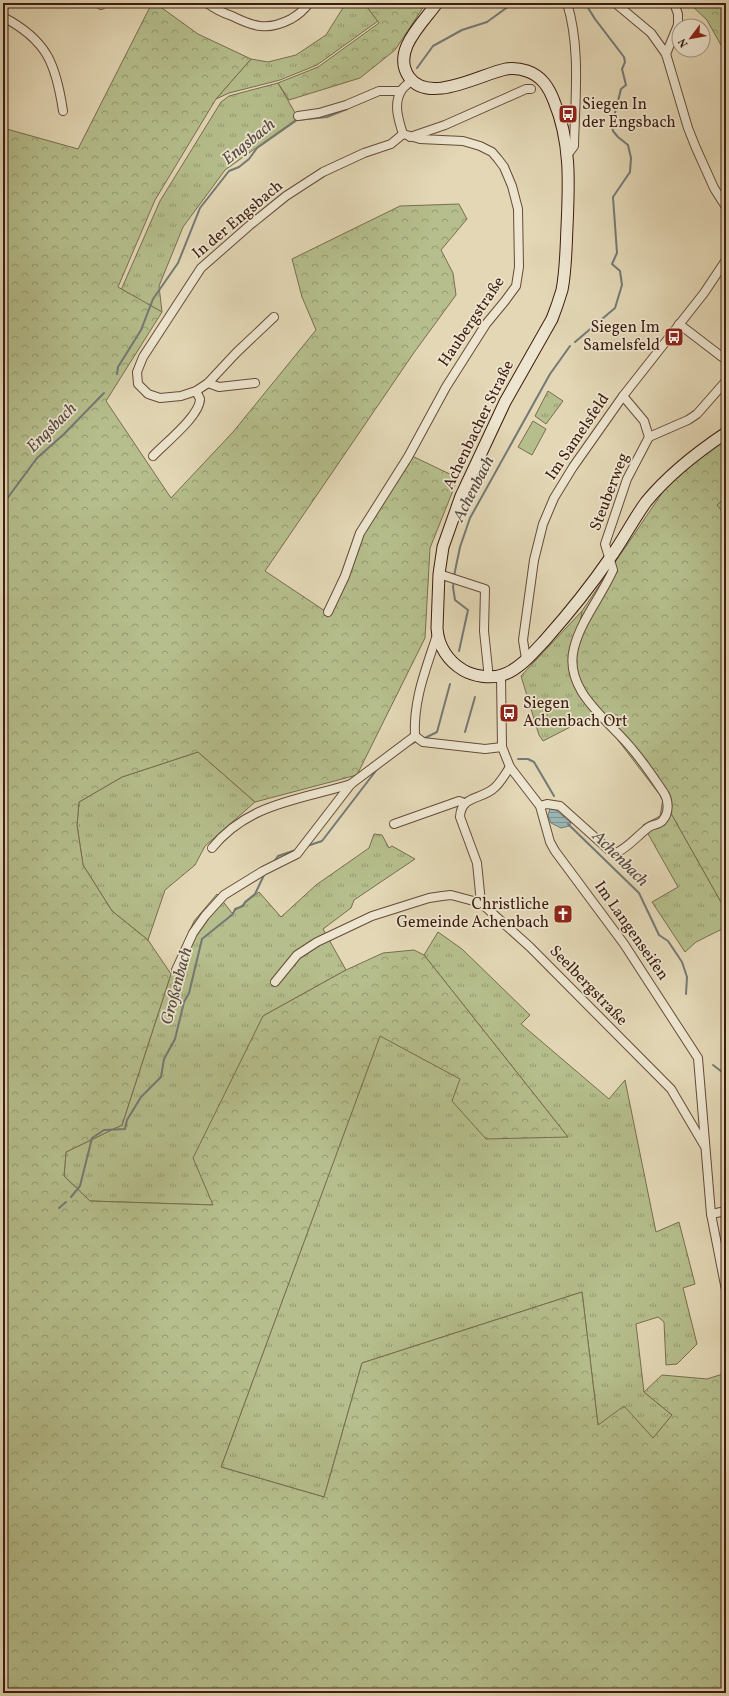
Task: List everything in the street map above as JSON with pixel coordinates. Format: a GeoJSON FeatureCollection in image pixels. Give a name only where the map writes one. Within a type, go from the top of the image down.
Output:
{"type":"FeatureCollection","features":[{"type":"Feature","properties":{"kind":"main road"},"geometry":{"type":"LineString","coordinates":[[412,80],[405,66],[404,55],[407,45],[437,3]]}},
{"type":"Feature","properties":{"kind":"main road","name":"Achenbacher Straße"},"geometry":{"type":"LineString","coordinates":[[412,80],[419,85],[437,89],[506,70],[521,70],[535,74],[549,89],[560,114],[568,154],[569,194],[562,289],[552,318],[505,402],[461,496],[443,547],[439,574],[437,635],[442,649],[458,666],[467,672],[488,677],[501,676],[514,669],[526,659],[566,617],[611,558],[646,503],[669,476],[699,451],[726,433]]}},
{"type":"Feature","properties":{"kind":"street"},"geometry":{"type":"LineString","coordinates":[[3,9],[5,3]]}},
{"type":"Feature","properties":{"kind":"street"},"geometry":{"type":"LineString","coordinates":[[207,3],[213,8],[242,21],[262,27],[274,26],[295,17],[305,9],[309,3]]}},
{"type":"Feature","properties":{"kind":"street"},"geometry":{"type":"LineString","coordinates":[[567,3],[573,34],[576,83],[574,146],[568,154]]}},
{"type":"Feature","properties":{"kind":"street"},"geometry":{"type":"LineString","coordinates":[[615,3],[651,33],[666,54],[688,128],[714,188],[726,208]]}},
{"type":"Feature","properties":{"kind":"street"},"geometry":{"type":"LineString","coordinates":[[666,54],[678,25],[678,14],[674,3]]}},
{"type":"Feature","properties":{"kind":"street"},"geometry":{"type":"LineString","coordinates":[[3,17],[22,27],[31,35],[47,55],[60,92],[63,111]]}},
{"type":"Feature","properties":{"kind":"street"},"geometry":{"type":"LineString","coordinates":[[407,136],[397,114],[401,91],[412,80]]}},
{"type":"Feature","properties":{"kind":"street","name":"In der Engsbach"},"geometry":{"type":"LineString","coordinates":[[274,317],[236,353],[208,383],[196,391],[181,396],[160,398],[148,394],[138,384],[137,372],[143,357],[201,268],[250,225],[292,192],[324,172],[364,153],[391,144],[407,136],[445,125],[531,89]]}},
{"type":"Feature","properties":{"kind":"street"},"geometry":{"type":"LineString","coordinates":[[298,116],[318,113],[339,107],[379,90],[401,91]]}},
{"type":"Feature","properties":{"kind":"street","name":"Haubergstraße"},"geometry":{"type":"LineString","coordinates":[[328,612],[345,576],[360,534],[408,457],[446,387],[486,324],[516,286],[519,267],[518,210],[512,186],[504,166],[492,152],[480,146],[463,141],[420,140],[407,136]]}},
{"type":"Feature","properties":{"kind":"street","name":"Im Samelsfeld"},"geometry":{"type":"LineString","coordinates":[[526,659],[523,640],[534,560],[543,524],[554,498],[573,467],[623,396],[678,324],[704,293],[726,260]]}},
{"type":"Feature","properties":{"kind":"street"},"geometry":{"type":"LineString","coordinates":[[678,324],[726,360]]}},
{"type":"Feature","properties":{"kind":"street"},"geometry":{"type":"LineString","coordinates":[[623,396],[644,421],[649,437],[688,420],[697,414],[726,381]]}},
{"type":"Feature","properties":{"kind":"street"},"geometry":{"type":"LineString","coordinates":[[208,383],[219,388],[256,383]]}},
{"type":"Feature","properties":{"kind":"street"},"geometry":{"type":"LineString","coordinates":[[153,456],[196,412],[200,399],[196,391]]}},
{"type":"Feature","properties":{"kind":"street","name":"Steuberweg"},"geometry":{"type":"LineString","coordinates":[[540,806],[547,804],[560,806],[610,850],[616,853],[623,850],[649,827],[660,824],[664,820],[668,799],[632,749],[587,700],[574,676],[572,667],[573,650],[580,629],[608,582],[613,570],[606,544],[627,479],[649,437]]}},
{"type":"Feature","properties":{"kind":"street"},"geometry":{"type":"LineString","coordinates":[[439,574],[485,589],[484,631],[488,677]]}},
{"type":"Feature","properties":{"kind":"street"},"geometry":{"type":"LineString","coordinates":[[437,635],[419,690],[414,725],[415,736],[423,742],[485,749],[502,747]]}},
{"type":"Feature","properties":{"kind":"street","name":"Im Langenseifen"},"geometry":{"type":"LineString","coordinates":[[501,676],[502,747],[510,767],[540,806],[550,842],[555,851],[624,944],[698,1058],[711,1214],[726,1290]]}},
{"type":"Feature","properties":{"kind":"street"},"geometry":{"type":"LineString","coordinates":[[176,970],[193,933],[212,907],[231,891],[263,871],[297,854],[351,784],[415,736]]}},
{"type":"Feature","properties":{"kind":"street"},"geometry":{"type":"LineString","coordinates":[[481,903],[477,863],[460,817],[460,810],[464,803],[494,789],[510,767]]}},
{"type":"Feature","properties":{"kind":"street"},"geometry":{"type":"LineString","coordinates":[[212,848],[220,838],[249,816],[279,803],[351,784]]}},
{"type":"Feature","properties":{"kind":"street"},"geometry":{"type":"LineString","coordinates":[[394,824],[458,801],[464,803]]}},
{"type":"Feature","properties":{"kind":"street","name":"Seelbergstraße"},"geometry":{"type":"LineString","coordinates":[[275,982],[297,955],[312,945],[372,916],[430,898],[442,896],[451,896],[481,903],[530,947],[671,1089],[705,1146]]}},
{"type":"Feature","properties":{"kind":"street"},"geometry":{"type":"LineString","coordinates":[[711,1214],[726,1212]]}},
{"type":"Feature","properties":{"kind":"green space"},"geometry":{"type":"Polygon","coordinates":[[[152,3],[155,3],[198,34],[251,59],[216,99],[155,200],[118,287],[162,312],[106,401],[171,498],[233,432],[316,330],[302,297],[292,259],[400,206],[459,204],[467,219],[441,250],[453,273],[456,295],[413,354],[265,571],[325,611],[363,526],[410,455],[458,478],[430,548],[425,638],[357,775],[255,802],[198,752],[122,777],[79,802],[77,825],[83,865],[112,911],[148,940],[171,974],[122,1125],[66,1152],[64,1176],[90,1201],[213,1205],[193,1158],[263,1016],[346,970],[383,953],[414,950],[424,955],[568,1137],[486,1139],[452,1101],[460,1079],[380,1036],[221,1467],[324,1497],[362,1363],[582,1292],[598,1425],[624,1406],[653,1438],[672,1415],[644,1392],[662,1375],[707,1379],[726,1373],[726,1693],[3,1693],[3,128],[78,149],[152,3]]]}},
{"type":"Feature","properties":{"kind":"green space"},"geometry":{"type":"Polygon","coordinates":[[[346,3],[364,3],[378,21],[317,65],[280,80],[229,93],[216,99],[251,59],[268,62],[296,55],[326,35],[346,3]]]}},
{"type":"Feature","properties":{"kind":"green space"},"geometry":{"type":"Polygon","coordinates":[[[364,3],[426,3],[395,50],[360,78],[289,100],[278,83],[318,67],[379,23],[364,3]]]}},
{"type":"Feature","properties":{"kind":"green space"},"geometry":{"type":"Polygon","coordinates":[[[689,3],[726,3],[726,54],[711,27],[711,18],[705,18],[689,3]]]}},
{"type":"Feature","properties":{"kind":"green space"},"geometry":{"type":"Polygon","coordinates":[[[278,83],[298,118],[225,170],[183,227],[159,286],[162,312],[121,290],[160,201],[221,102],[229,96],[278,83]]]}},
{"type":"Feature","properties":{"kind":"green space"},"geometry":{"type":"Polygon","coordinates":[[[548,391],[563,401],[546,424],[535,416],[548,391]]]}},
{"type":"Feature","properties":{"kind":"green space"},"geometry":{"type":"Polygon","coordinates":[[[533,421],[546,429],[532,455],[518,447],[533,421]]]}},
{"type":"Feature","properties":{"kind":"green space"},"geometry":{"type":"Polygon","coordinates":[[[726,440],[726,497],[717,505],[726,515],[726,911],[663,799],[572,680],[582,611],[675,474],[726,440]]]}},
{"type":"Feature","properties":{"kind":"green space"},"geometry":{"type":"Polygon","coordinates":[[[726,497],[726,515],[717,505],[726,497]]]}},
{"type":"Feature","properties":{"kind":"green space"},"geometry":{"type":"Polygon","coordinates":[[[582,611],[572,680],[600,716],[582,721],[543,741],[539,735],[521,676],[582,611]]]}},
{"type":"Feature","properties":{"kind":"green space"},"geometry":{"type":"Polygon","coordinates":[[[198,752],[255,802],[205,846],[195,865],[165,890],[148,940],[112,911],[83,865],[77,825],[79,802],[122,777],[198,752]]]}},
{"type":"Feature","properties":{"kind":"green space"},"geometry":{"type":"Polygon","coordinates":[[[663,799],[726,911],[726,927],[696,942],[685,952],[652,902],[678,887],[643,825],[660,816],[663,799]]]}},
{"type":"Feature","properties":{"kind":"green space"},"geometry":{"type":"Polygon","coordinates":[[[374,834],[382,835],[389,848],[392,846],[415,859],[354,900],[351,908],[323,929],[346,970],[263,1016],[213,1205],[90,1201],[64,1176],[66,1152],[122,1125],[171,974],[194,921],[217,894],[232,913],[259,892],[281,917],[316,885],[369,848],[374,834]]]}},
{"type":"Feature","properties":{"kind":"green space"},"geometry":{"type":"Polygon","coordinates":[[[438,932],[462,949],[530,1015],[521,1024],[609,1099],[625,1080],[656,1232],[679,1222],[695,1284],[683,1288],[697,1344],[677,1364],[666,1365],[664,1322],[658,1317],[636,1324],[644,1392],[672,1415],[653,1439],[598,1425],[582,1292],[362,1363],[324,1497],[221,1467],[380,1035],[568,1137],[424,955],[438,932]]]}},
{"type":"Feature","properties":{"kind":"water"},"geometry":{"type":"Polygon","coordinates":[[[550,809],[556,810],[571,823],[569,826],[561,828],[551,823],[548,815],[550,809]]]}},
{"type":"Feature","properties":{"kind":"waterway","name":"Engsbach"},"geometry":{"type":"LineString","coordinates":[[417,68],[433,46],[462,30],[487,22],[513,3]]}},
{"type":"Feature","properties":{"kind":"waterway","name":"Achenbach"},"geometry":{"type":"LineString","coordinates":[[575,342],[615,308],[622,285],[620,271],[612,264],[617,253],[613,197],[630,172],[631,158],[628,145],[613,131],[612,125],[621,89],[626,85],[622,69],[625,62],[624,57],[595,19],[585,3]]}},
{"type":"Feature","properties":{"kind":"waterway","name":"Engsbach"},"geometry":{"type":"LineString","coordinates":[[117,374],[118,367],[141,330],[153,299],[178,263],[200,208],[229,171],[239,167],[249,159],[257,148],[297,120],[327,117],[347,109]]}},
{"type":"Feature","properties":{"kind":"waterway","name":"Achenbach"},"geometry":{"type":"LineString","coordinates":[[454,576],[460,547],[470,518],[550,374],[570,346]]}},
{"type":"Feature","properties":{"kind":"waterway","name":"Engsbach"},"geometry":{"type":"LineString","coordinates":[[3,500],[6,500],[37,458],[64,434],[104,393]]}},
{"type":"Feature","properties":{"kind":"waterway","name":"Achenbach"},"geometry":{"type":"LineString","coordinates":[[454,581],[453,587],[455,600],[468,610],[459,651]]}},
{"type":"Feature","properties":{"kind":"waterway","name":"Großenbach"},"geometry":{"type":"LineString","coordinates":[[423,739],[437,732],[450,684]]}},
{"type":"Feature","properties":{"kind":"waterway","name":"Achenbach"},"geometry":{"type":"LineString","coordinates":[[465,732],[475,697]]}},
{"type":"Feature","properties":{"kind":"waterway","name":"Großenbach"},"geometry":{"type":"LineString","coordinates":[[409,745],[417,741]]}},
{"type":"Feature","properties":{"kind":"waterway","name":"Achenbach"},"geometry":{"type":"LineString","coordinates":[[518,759],[528,759],[534,762],[554,796]]}},
{"type":"Feature","properties":{"kind":"waterway","name":"Großenbach"},"geometry":{"type":"LineString","coordinates":[[307,846],[322,841],[378,768]]}},
{"type":"Feature","properties":{"kind":"waterway","name":"Achenbach"},"geometry":{"type":"LineString","coordinates":[[568,824],[639,893],[659,935],[668,941],[682,962],[687,977],[686,994]]}},
{"type":"Feature","properties":{"kind":"waterway","name":"Großenbach"},"geometry":{"type":"LineString","coordinates":[[274,862],[278,856],[296,850]]}},
{"type":"Feature","properties":{"kind":"waterway","name":"Großenbach"},"geometry":{"type":"LineString","coordinates":[[71,1197],[80,1186],[92,1138],[104,1130],[125,1129],[127,1120],[141,1097],[161,1077],[164,1059],[175,1039],[184,1002],[189,993],[202,939],[233,914],[235,909],[243,906],[245,902],[255,894],[265,873]]}},
{"type":"Feature","properties":{"kind":"waterway","name":"Achenbach"},"geometry":{"type":"LineString","coordinates":[[713,1065],[726,1075]]}},
{"type":"Feature","properties":{"kind":"waterway","name":"Großenbach"},"geometry":{"type":"LineString","coordinates":[[59,1208],[66,1202]]}},
{"type":"Feature","properties":{"kind":"waterway","name":"Achenbach"},"geometry":{"type":"LineString","coordinates":[[721,1693],[726,1686]]}},
{"type":"Feature","properties":{"kind":"place","name":"Siegen In der Engsbach"},"geometry":{"type":"Point","coordinates":[568,114]}},
{"type":"Feature","properties":{"kind":"place","name":"Siegen Im Samelsfeld"},"geometry":{"type":"Point","coordinates":[674,337]}},
{"type":"Feature","properties":{"kind":"place","name":"Siegen Achenbach Ort"},"geometry":{"type":"Point","coordinates":[509,713]}},
{"type":"Feature","properties":{"kind":"place","name":"Christliche Gemeinde Achenbach"},"geometry":{"type":"Point","coordinates":[563,914]}}]}
